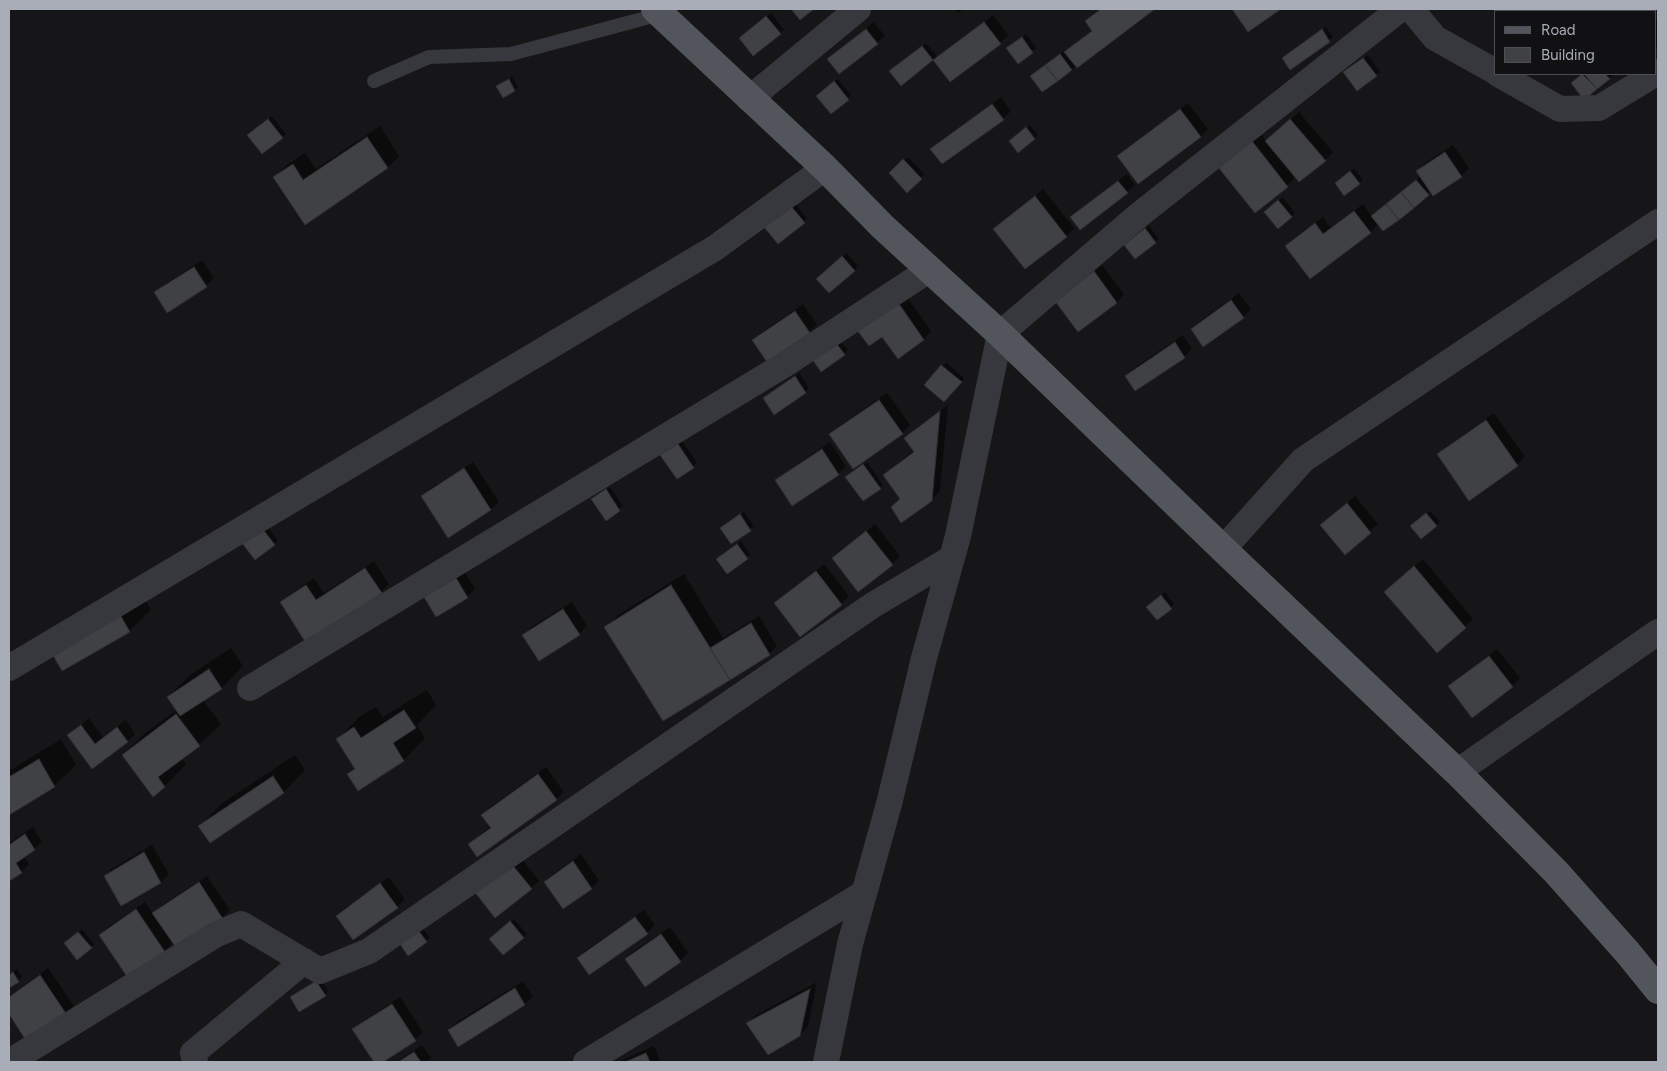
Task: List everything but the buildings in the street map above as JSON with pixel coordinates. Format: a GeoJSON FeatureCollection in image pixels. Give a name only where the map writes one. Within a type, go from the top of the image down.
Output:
{"type":"FeatureCollection","features":[{"type":"Feature","properties":{"kind":"main road"},"geometry":{"type":"LineString","coordinates":[[658,12],[825,168],[883,227],[1000,334],[1457,772],[1556,872],[1628,953],[1658,990]]}},
{"type":"Feature","properties":{"kind":"street"},"geometry":{"type":"LineString","coordinates":[[750,99],[858,9]]}},
{"type":"Feature","properties":{"kind":"street"},"geometry":{"type":"LineString","coordinates":[[826,1062],[850,944],[889,804],[924,658],[958,536],[1000,334],[1139,215],[1400,9]]}},
{"type":"Feature","properties":{"kind":"street"},"geometry":{"type":"LineString","coordinates":[[1411,9],[1435,38],[1494,71]]}},
{"type":"Feature","properties":{"kind":"street"},"geometry":{"type":"LineString","coordinates":[[1500,75],[1560,109],[1599,108],[1653,75]]}},
{"type":"Feature","properties":{"kind":"street"},"geometry":{"type":"LineString","coordinates":[[9,668],[715,248],[825,168]]}},
{"type":"Feature","properties":{"kind":"street"},"geometry":{"type":"LineString","coordinates":[[1223,549],[1303,460],[1658,222]]}},
{"type":"Feature","properties":{"kind":"street"},"geometry":{"type":"LineString","coordinates":[[250,688],[784,365],[929,270]]}},
{"type":"Feature","properties":{"kind":"street"},"geometry":{"type":"LineString","coordinates":[[9,1062],[217,934],[241,924],[320,971],[369,951],[873,605],[952,558]]}},
{"type":"Feature","properties":{"kind":"street"},"geometry":{"type":"LineString","coordinates":[[1457,772],[1658,632]]}},
{"type":"Feature","properties":{"kind":"street"},"geometry":{"type":"LineString","coordinates":[[586,1062],[864,894]]}},
{"type":"Feature","properties":{"kind":"street"},"geometry":{"type":"LineString","coordinates":[[196,1062],[193,1053],[304,961]]}},
{"type":"Feature","properties":{"kind":"lane"},"geometry":{"type":"LineString","coordinates":[[374,81],[429,57],[511,54],[658,12]]}}]}
